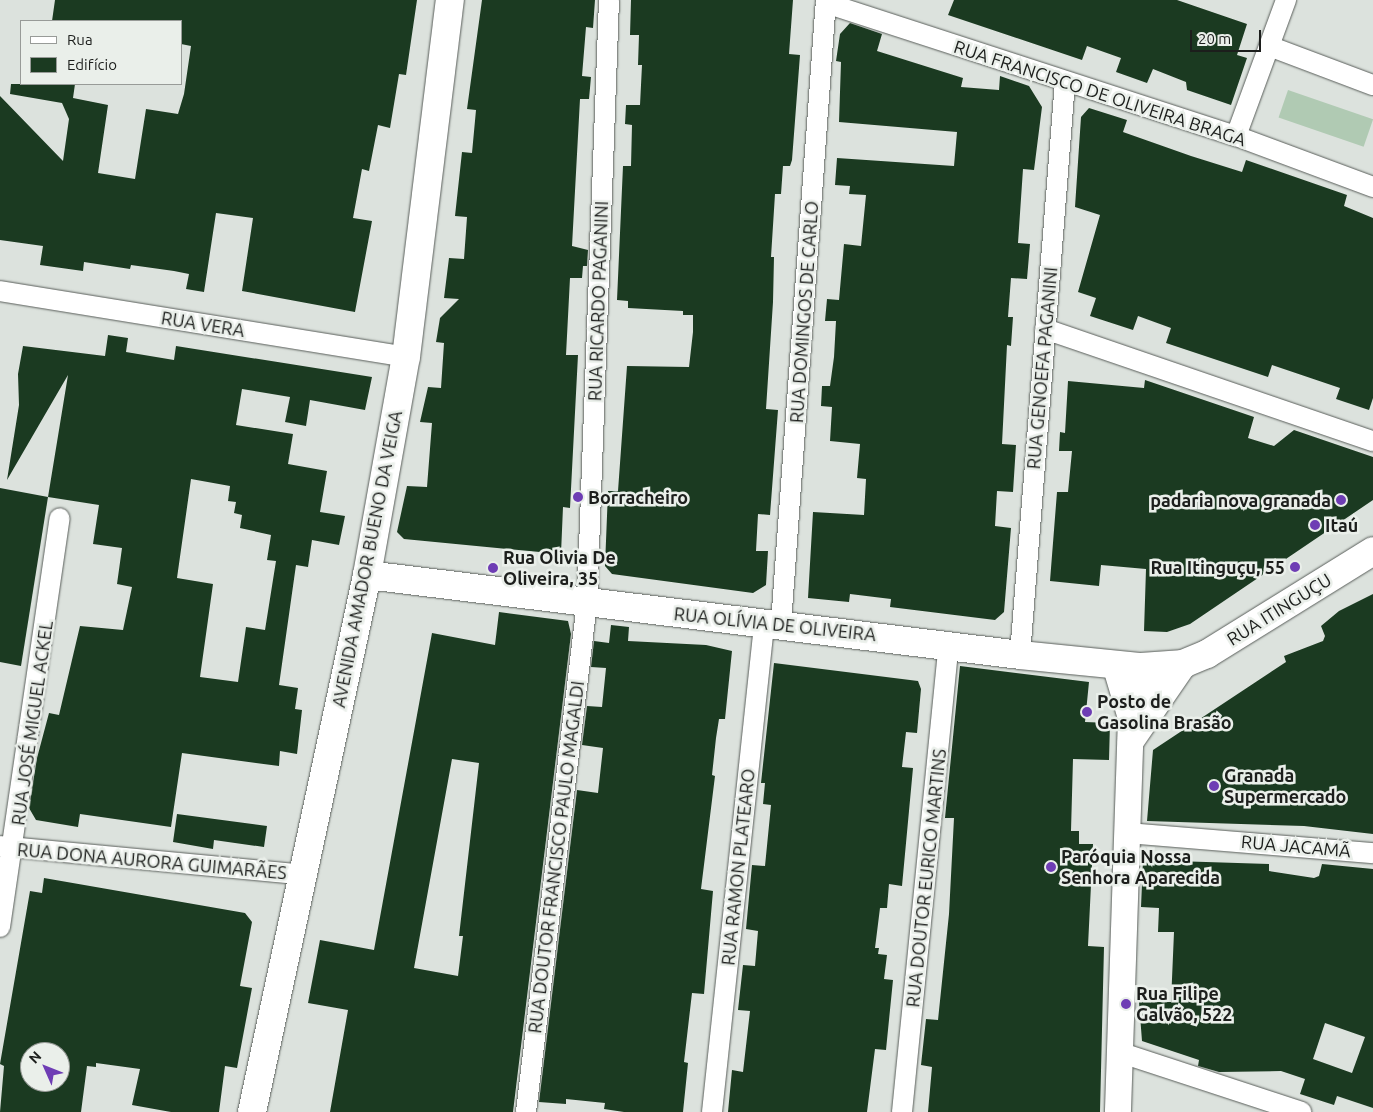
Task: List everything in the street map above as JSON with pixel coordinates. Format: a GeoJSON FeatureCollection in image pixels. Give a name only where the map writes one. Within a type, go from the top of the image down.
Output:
{"type":"FeatureCollection","features":[{"type":"Feature","properties":{"kind":"main road","name":"AVENIDA AMADOR BUENO DA VEIGA"},"geometry":{"type":"LineString","coordinates":[[252,1112],[367,575],[406,357],[450,0]]}},
{"type":"Feature","properties":{"kind":"main road","name":"RUA ITINGUÇU"},"geometry":{"type":"LineString","coordinates":[[1127,696],[1148,678],[1215,649],[1373,551]]}},
{"type":"Feature","properties":{"kind":"main road","name":"RUA OLÍVIA DE OLIVEIRA"},"geometry":{"type":"LineString","coordinates":[[367,575],[587,603],[950,644],[1020,655],[1115,664],[1184,664]]}},
{"type":"Feature","properties":{"kind":"street","name":"RUA RICARDO PAGANINI"},"geometry":{"type":"LineString","coordinates":[[587,603],[609,0]]}},
{"type":"Feature","properties":{"kind":"street"},"geometry":{"type":"LineString","coordinates":[[1236,136],[1286,0]]}},
{"type":"Feature","properties":{"kind":"street","name":"RUA FRANCISCO DE OLIVEIRA BRAGA"},"geometry":{"type":"LineString","coordinates":[[826,1],[1065,82],[1236,136],[1373,187]]}},
{"type":"Feature","properties":{"kind":"street","name":"RUA DOMINGOS DE CARLO"},"geometry":{"type":"LineString","coordinates":[[773,623],[826,1]]}},
{"type":"Feature","properties":{"kind":"street"},"geometry":{"type":"LineString","coordinates":[[1269,46],[1373,85]]}},
{"type":"Feature","properties":{"kind":"street","name":"RUA GENOEFA PAGANINI"},"geometry":{"type":"LineString","coordinates":[[1020,655],[1065,82]]}},
{"type":"Feature","properties":{"kind":"street","name":"RUA VERA"},"geometry":{"type":"LineString","coordinates":[[0,291],[406,357]]}},
{"type":"Feature","properties":{"kind":"street"},"geometry":{"type":"LineString","coordinates":[[1045,329],[1373,441]]}},
{"type":"Feature","properties":{"kind":"street","name":"RUA JOSÉ MIGUEL ACKEL"},"geometry":{"type":"LineString","coordinates":[[0,927],[7,847],[60,518]]}},
{"type":"Feature","properties":{"kind":"street","name":"RUA DOUTOR FRANCISCO PAULO MAGALDI"},"geometry":{"type":"LineString","coordinates":[[526,1112],[587,603]]}},
{"type":"Feature","properties":{"kind":"street","name":"RUA RAMON PLATEARO"},"geometry":{"type":"LineString","coordinates":[[712,1112],[773,623]]}},
{"type":"Feature","properties":{"kind":"street","name":"RUA DOUTOR EURICO MARTINS"},"geometry":{"type":"LineString","coordinates":[[902,1112],[950,644]]}},
{"type":"Feature","properties":{"kind":"street"},"geometry":{"type":"LineString","coordinates":[[1115,664],[1127,696],[1131,741],[1118,1112]]}},
{"type":"Feature","properties":{"kind":"street"},"geometry":{"type":"LineString","coordinates":[[1131,741],[1184,664]]}},
{"type":"Feature","properties":{"kind":"street","name":"RUA JACAMÃ"},"geometry":{"type":"LineString","coordinates":[[1128,833],[1373,853]]}},
{"type":"Feature","properties":{"kind":"street","name":"RUA DONA AURORA GUIMARÃES"},"geometry":{"type":"LineString","coordinates":[[7,847],[304,875]]}},
{"type":"Feature","properties":{"kind":"street"},"geometry":{"type":"LineString","coordinates":[[1119,1052],[1302,1112]]}},
{"type":"Feature","properties":{"kind":"green space"},"geometry":{"type":"Polygon","coordinates":[[[1288,90],[1373,119],[1364,147],[1279,117],[1288,90]]]}},
{"type":"Feature","properties":{"kind":"building"},"geometry":{"type":"Polygon","coordinates":[[[55,0],[417,0],[406,75],[399,74],[390,128],[378,125],[369,171],[362,169],[353,218],[372,221],[355,312],[242,291],[253,218],[216,213],[204,292],[186,289],[189,274],[174,271],[131,265],[130,269],[84,262],[83,271],[40,265],[43,246],[0,240],[0,96],[63,161],[69,119],[62,103],[10,94],[11,84],[75,85],[73,98],[108,105],[98,173],[135,179],[146,109],[178,114],[184,94],[191,46],[182,44],[182,20],[52,20],[55,0]]]}},
{"type":"Feature","properties":{"kind":"building"},"geometry":{"type":"Polygon","coordinates":[[[482,0],[595,0],[593,28],[586,27],[582,76],[591,77],[589,99],[580,99],[572,246],[588,250],[587,266],[583,266],[582,278],[570,278],[566,355],[578,355],[570,508],[563,507],[561,554],[404,539],[397,532],[407,486],[427,487],[432,423],[420,422],[428,387],[441,388],[444,343],[436,342],[440,318],[459,299],[444,298],[449,258],[464,259],[467,217],[455,216],[462,152],[472,153],[476,110],[467,109],[482,0]]]}},
{"type":"Feature","properties":{"kind":"building"},"geometry":{"type":"Polygon","coordinates":[[[631,0],[793,0],[789,54],[800,55],[792,160],[790,166],[783,166],[781,194],[775,194],[771,257],[774,257],[773,302],[766,409],[778,410],[770,515],[758,514],[756,551],[768,551],[766,585],[753,593],[612,574],[605,566],[608,491],[618,491],[627,366],[689,367],[693,332],[693,315],[683,315],[683,311],[628,308],[628,301],[617,300],[623,166],[631,166],[632,125],[625,124],[626,105],[640,105],[642,65],[638,65],[639,35],[630,35],[631,0]]]}},
{"type":"Feature","properties":{"kind":"building"},"geometry":{"type":"Polygon","coordinates":[[[954,0],[1177,0],[1247,24],[1237,55],[1247,58],[1231,105],[1187,90],[1186,82],[1153,69],[1147,83],[1116,72],[1121,58],[1087,46],[1082,60],[948,15],[954,0]]]}},
{"type":"Feature","properties":{"kind":"building"},"geometry":{"type":"Polygon","coordinates":[[[850,23],[882,34],[877,51],[963,78],[961,87],[999,90],[1000,76],[1029,86],[1042,107],[1034,170],[1023,169],[1018,243],[1030,244],[1027,279],[1011,278],[1008,317],[1013,317],[1011,346],[1007,345],[1002,444],[1016,445],[1013,492],[997,491],[995,526],[1011,528],[1004,612],[995,620],[890,607],[891,599],[850,594],[849,602],[808,598],[813,512],[864,515],[866,479],[857,478],[860,444],[830,441],[832,407],[821,406],[822,386],[830,386],[834,357],[836,321],[825,321],[827,299],[839,300],[844,244],[861,246],[866,195],[849,194],[850,186],[835,185],[837,158],[954,166],[957,132],[839,122],[841,62],[836,61],[840,34],[850,23]]]}},
{"type":"Feature","properties":{"kind":"building"},"geometry":{"type":"Polygon","coordinates":[[[1089,108],[1127,120],[1123,132],[1191,156],[1242,172],[1246,160],[1347,195],[1344,206],[1373,218],[1373,398],[1369,410],[1336,399],[1340,388],[1272,365],[1268,377],[1166,343],[1171,328],[1138,316],[1133,330],[1090,316],[1096,298],[1078,292],[1100,215],[1075,207],[1081,117],[1089,108]]]}},
{"type":"Feature","properties":{"kind":"building"},"geometry":{"type":"Polygon","coordinates":[[[108,335],[128,338],[126,352],[174,360],[176,346],[372,377],[365,410],[310,400],[306,426],[285,422],[290,397],[242,389],[236,425],[293,434],[288,464],[327,471],[320,512],[345,516],[339,545],[312,540],[308,567],[296,565],[279,685],[298,688],[295,709],[302,710],[297,754],[280,751],[279,766],[182,753],[171,827],[80,814],[78,827],[36,820],[29,808],[37,758],[49,713],[59,715],[80,626],[123,630],[132,587],[117,584],[122,548],[93,544],[99,505],[48,497],[68,375],[7,480],[19,405],[18,374],[23,346],[105,356],[108,335]],[[191,479],[177,578],[213,584],[200,677],[238,682],[246,627],[265,630],[276,561],[267,560],[271,535],[240,528],[242,515],[234,513],[236,502],[228,501],[230,486],[191,479]]]}},
{"type":"Feature","properties":{"kind":"building"},"geometry":{"type":"Polygon","coordinates":[[[1145,380],[1254,417],[1248,438],[1274,446],[1294,430],[1373,457],[1373,500],[1190,624],[1167,632],[1144,631],[1146,569],[1101,565],[1099,586],[1050,581],[1057,492],[1068,492],[1072,451],[1059,451],[1060,432],[1065,433],[1068,381],[1144,388],[1145,380]]]}},
{"type":"Feature","properties":{"kind":"building"},"geometry":{"type":"Polygon","coordinates":[[[0,488],[48,497],[21,666],[0,662],[0,488]]]}},
{"type":"Feature","properties":{"kind":"building"},"geometry":{"type":"Polygon","coordinates":[[[1373,594],[1373,834],[1304,826],[1147,821],[1153,750],[1286,662],[1284,656],[1323,641],[1325,636],[1321,626],[1339,611],[1373,594]]]}},
{"type":"Feature","properties":{"kind":"building"},"geometry":{"type":"Polygon","coordinates":[[[499,612],[568,621],[571,634],[513,1112],[330,1112],[348,1010],[308,1003],[320,940],[374,950],[432,633],[495,645],[499,612]],[[452,759],[414,968],[458,976],[463,936],[459,936],[479,763],[452,759]]]}},
{"type":"Feature","properties":{"kind":"building"},"geometry":{"type":"Polygon","coordinates":[[[611,625],[629,627],[628,641],[706,645],[732,651],[725,719],[719,719],[716,738],[712,775],[715,776],[701,889],[713,891],[704,994],[692,993],[684,1062],[688,1063],[683,1112],[624,1112],[604,1109],[605,1103],[566,1099],[566,1104],[539,1102],[577,790],[598,793],[603,748],[582,745],[587,706],[602,707],[606,668],[591,667],[594,641],[609,643],[611,625]]]}},
{"type":"Feature","properties":{"kind":"building"},"geometry":{"type":"Polygon","coordinates":[[[774,663],[918,681],[921,689],[917,733],[906,732],[902,767],[913,768],[902,886],[889,884],[887,908],[880,908],[875,948],[879,948],[878,954],[887,955],[884,979],[893,980],[886,1050],[875,1049],[867,1112],[728,1112],[732,1070],[743,1072],[750,1011],[738,1010],[743,965],[755,966],[758,931],[746,929],[752,865],[765,866],[771,805],[763,804],[765,783],[761,783],[774,663]]]}},
{"type":"Feature","properties":{"kind":"building"},"geometry":{"type":"Polygon","coordinates":[[[960,666],[1089,682],[1085,722],[1110,723],[1109,760],[1073,759],[1071,831],[1079,831],[1079,844],[1093,844],[1088,946],[1104,947],[1100,1112],[928,1112],[932,1067],[921,1065],[926,1019],[938,1020],[949,914],[954,818],[945,818],[960,666]]]}},
{"type":"Feature","properties":{"kind":"building"},"geometry":{"type":"Polygon","coordinates":[[[177,814],[267,826],[264,847],[214,840],[213,849],[173,842],[177,814]]]}},
{"type":"Feature","properties":{"kind":"building"},"geometry":{"type":"Polygon","coordinates":[[[1143,860],[1269,864],[1269,871],[1314,878],[1319,876],[1322,864],[1373,869],[1373,1108],[1337,1096],[1334,1105],[1300,1094],[1305,1079],[1281,1071],[1219,1072],[1198,1066],[1199,1060],[1142,1041],[1139,1002],[1171,1002],[1174,932],[1158,932],[1159,908],[1141,907],[1143,860]],[[1325,1023],[1313,1059],[1352,1073],[1365,1037],[1325,1023]]]}},
{"type":"Feature","properties":{"kind":"building"},"geometry":{"type":"Polygon","coordinates":[[[44,878],[245,913],[252,922],[240,986],[252,988],[237,1068],[225,1066],[219,1112],[171,1112],[132,1105],[140,1069],[96,1063],[96,1067],[87,1066],[81,1112],[0,1112],[4,1066],[0,1064],[30,891],[42,893],[44,878]]]}},
{"type":"Feature","properties":{"kind":"place","name":"Borracheiro"},"geometry":{"type":"Point","coordinates":[578,497]}},
{"type":"Feature","properties":{"kind":"place","name":"padaria nova granada"},"geometry":{"type":"Point","coordinates":[1341,500]}},
{"type":"Feature","properties":{"kind":"place","name":"Itaú"},"geometry":{"type":"Point","coordinates":[1315,525]}},
{"type":"Feature","properties":{"kind":"place","name":"Rua Itinguçu, 55"},"geometry":{"type":"Point","coordinates":[1295,567]}},
{"type":"Feature","properties":{"kind":"place","name":"Rua Olivia De Oliveira, 35"},"geometry":{"type":"Point","coordinates":[493,568]}},
{"type":"Feature","properties":{"kind":"place","name":"Posto de Gasolina Brasão"},"geometry":{"type":"Point","coordinates":[1087,712]}},
{"type":"Feature","properties":{"kind":"place","name":"Granada Supermercado"},"geometry":{"type":"Point","coordinates":[1214,786]}},
{"type":"Feature","properties":{"kind":"place","name":"Paróquia Nossa Senhora Aparecida"},"geometry":{"type":"Point","coordinates":[1051,867]}},
{"type":"Feature","properties":{"kind":"place","name":"Rua Filipe Galvão, 522"},"geometry":{"type":"Point","coordinates":[1126,1004]}}]}
